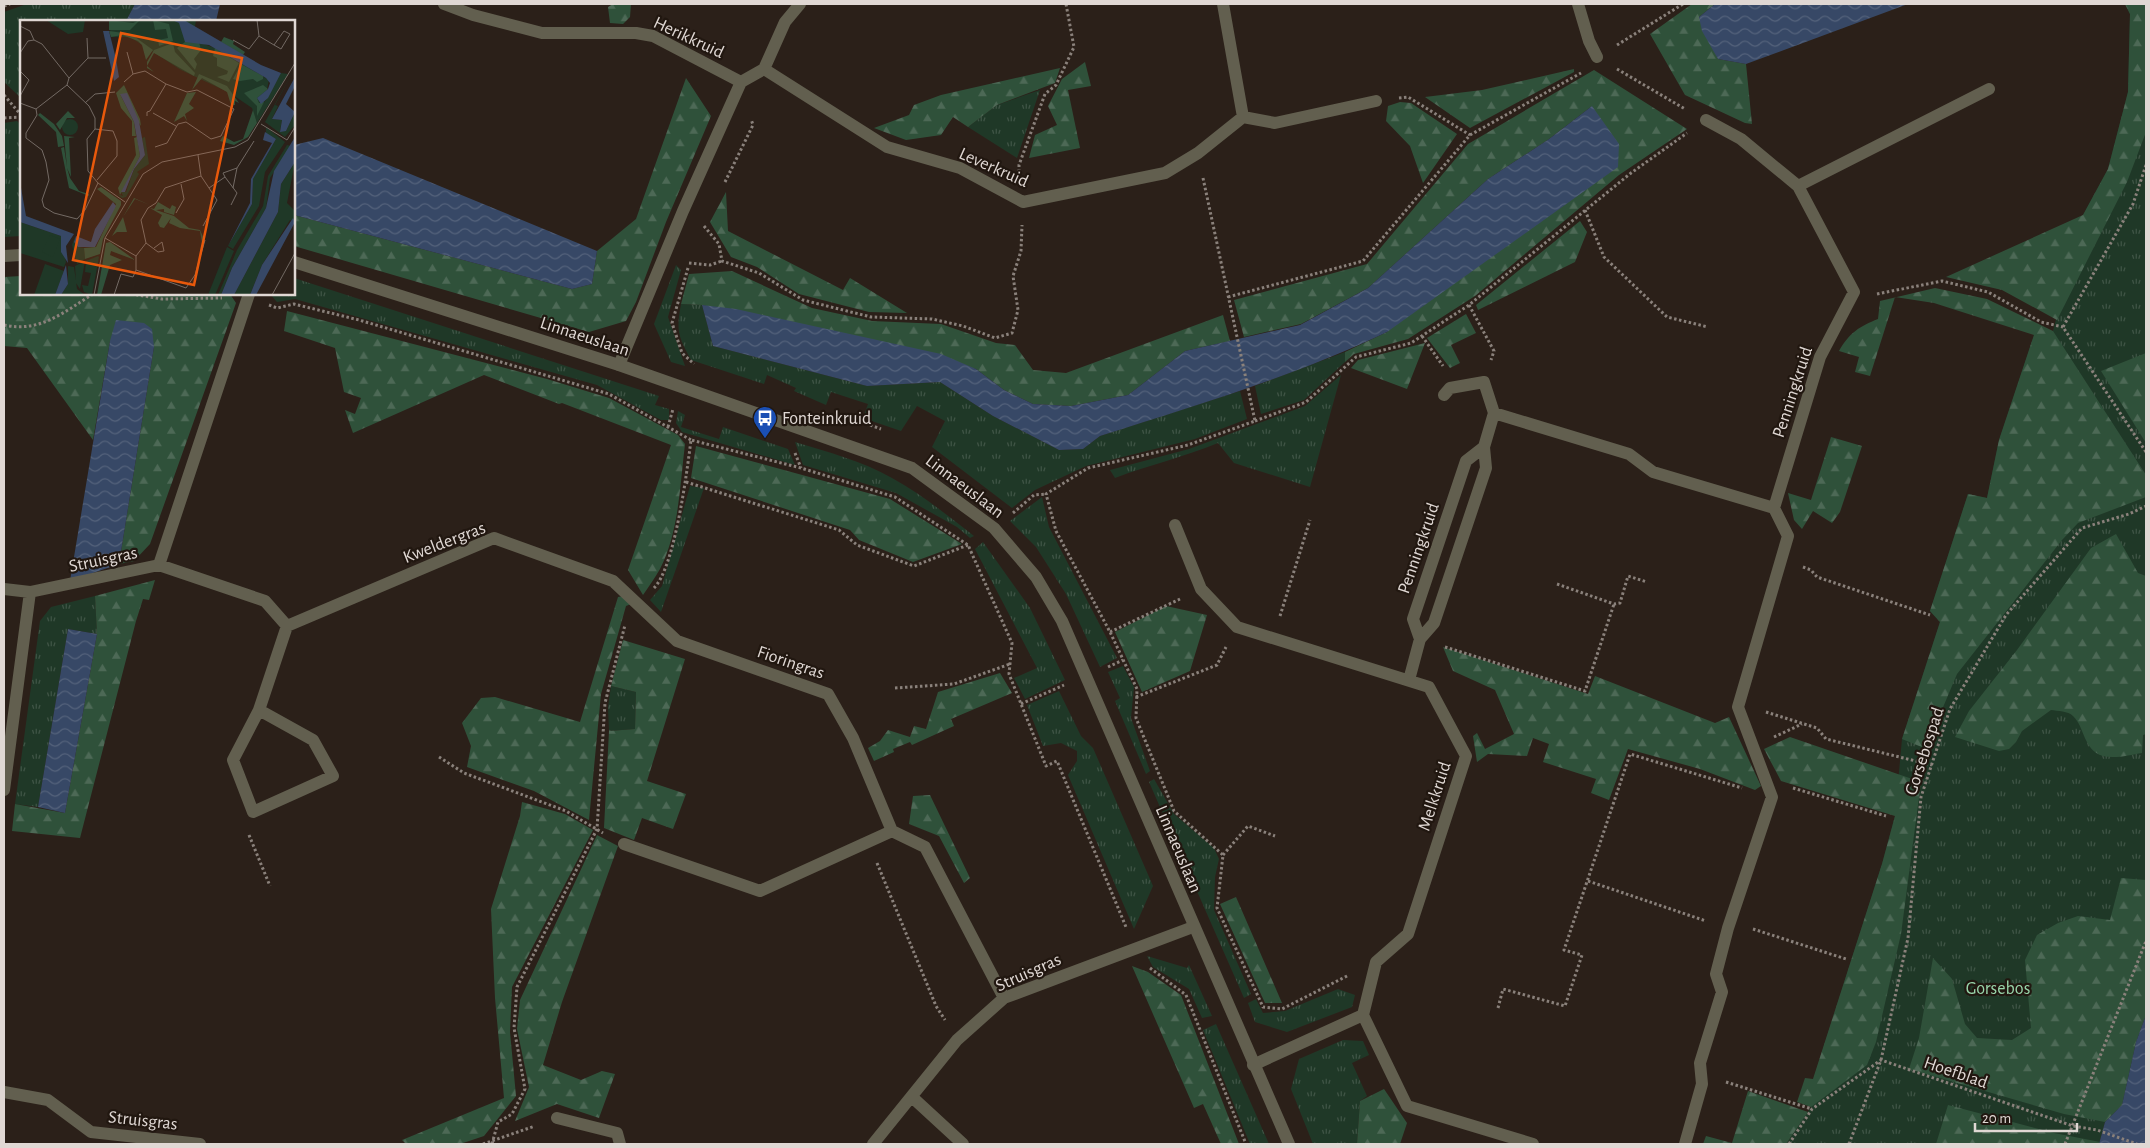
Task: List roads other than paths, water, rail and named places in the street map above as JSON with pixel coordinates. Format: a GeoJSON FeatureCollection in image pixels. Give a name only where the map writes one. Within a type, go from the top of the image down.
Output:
{"type":"FeatureCollection","features":[{"type":"Feature","properties":{"kind":"street","name":"Herikkruid"},"geometry":{"type":"LineString","coordinates":[[444,4],[473,15],[542,33],[636,33],[653,36],[741,82]]}},
{"type":"Feature","properties":{"kind":"street"},"geometry":{"type":"LineString","coordinates":[[619,365],[683,211],[741,82],[764,68],[785,22],[800,4]]}},
{"type":"Feature","properties":{"kind":"street"},"geometry":{"type":"LineString","coordinates":[[1222,4],[1243,116],[1275,123],[1376,101]]}},
{"type":"Feature","properties":{"kind":"street"},"geometry":{"type":"LineString","coordinates":[[1578,4],[1589,41],[1597,57]]}},
{"type":"Feature","properties":{"kind":"street","name":"Leverkruid"},"geometry":{"type":"LineString","coordinates":[[764,68],[887,147],[960,168],[1023,202],[1166,173],[1198,153],[1243,116]]}},
{"type":"Feature","properties":{"kind":"street"},"geometry":{"type":"LineString","coordinates":[[1706,120],[1741,139],[1798,186],[1988,90]]}},
{"type":"Feature","properties":{"kind":"street","name":"Penningkruid"},"geometry":{"type":"LineString","coordinates":[[1774,508],[1820,356],[1854,292],[1798,186]]}},
{"type":"Feature","properties":{"kind":"street"},"geometry":{"type":"LineString","coordinates":[[4,256],[20,255]]}},
{"type":"Feature","properties":{"kind":"street","name":"Linnaeuslaan"},"geometry":{"type":"LineString","coordinates":[[295,262],[619,365],[912,468],[994,528],[1036,577],[1062,621],[1193,927],[1289,1144]]}},
{"type":"Feature","properties":{"kind":"street","name":"Struisgras"},"geometry":{"type":"LineString","coordinates":[[4,589],[30,592],[159,565],[248,295]]}},
{"type":"Feature","properties":{"kind":"street"},"geometry":{"type":"LineString","coordinates":[[1444,395],[1450,388],[1484,382],[1494,413],[1629,454],[1654,472],[1774,508],[1788,536],[1739,704],[1772,797],[1729,925],[1716,974],[1722,992],[1700,1063],[1702,1084],[1685,1144]]}},
{"type":"Feature","properties":{"kind":"street","name":"Penningkruid"},"geometry":{"type":"LineString","coordinates":[[1409,680],[1420,639],[1434,623],[1486,468],[1484,447],[1494,413]]}},
{"type":"Feature","properties":{"kind":"street","name":"Penningkruid"},"geometry":{"type":"LineString","coordinates":[[1420,639],[1413,618],[1466,461],[1484,447]]}},
{"type":"Feature","properties":{"kind":"street","name":"Melkkruid"},"geometry":{"type":"LineString","coordinates":[[1175,525],[1201,589],[1237,627],[1429,687],[1466,756],[1408,934],[1376,962],[1363,1015]]}},
{"type":"Feature","properties":{"kind":"street","name":"Kweldergras"},"geometry":{"type":"LineString","coordinates":[[287,626],[494,538],[613,581],[638,604]]}},
{"type":"Feature","properties":{"kind":"street"},"geometry":{"type":"LineString","coordinates":[[159,565],[265,601],[287,626],[259,710],[233,760],[253,812],[333,776],[313,740],[259,710]]}},
{"type":"Feature","properties":{"kind":"street"},"geometry":{"type":"LineString","coordinates":[[4,790],[30,592]]}},
{"type":"Feature","properties":{"kind":"street","name":"Fioringras"},"geometry":{"type":"LineString","coordinates":[[638,604],[677,640],[828,694],[854,738],[892,832]]}},
{"type":"Feature","properties":{"kind":"street"},"geometry":{"type":"LineString","coordinates":[[624,844],[760,891],[892,832],[925,847],[1004,998]]}},
{"type":"Feature","properties":{"kind":"street","name":"Struisgras"},"geometry":{"type":"LineString","coordinates":[[873,1144],[957,1040],[1004,998],[1193,927]]}},
{"type":"Feature","properties":{"kind":"street"},"geometry":{"type":"LineString","coordinates":[[1254,1065],[1363,1015],[1407,1106],[1533,1144]]}},
{"type":"Feature","properties":{"kind":"street","name":"Struisgras"},"geometry":{"type":"LineString","coordinates":[[4,1092],[48,1100],[91,1132],[200,1144]]}},
{"type":"Feature","properties":{"kind":"street"},"geometry":{"type":"LineString","coordinates":[[912,1097],[963,1144]]}},
{"type":"Feature","properties":{"kind":"street"},"geometry":{"type":"LineString","coordinates":[[557,1118],[617,1133],[620,1144]]}},
{"type":"Feature","properties":{"kind":"water"},"geometry":{"type":"Polygon","coordinates":[[[135,4],[220,4],[216,20],[127,20],[135,4]]]}},
{"type":"Feature","properties":{"kind":"water"},"geometry":{"type":"Polygon","coordinates":[[[1715,4],[1908,4],[1746,64],[1718,59],[1702,31],[1699,17],[1715,4]]]}},
{"type":"Feature","properties":{"kind":"water"},"geometry":{"type":"Polygon","coordinates":[[[1592,106],[1619,144],[1618,167],[1387,332],[1281,376],[1100,436],[1083,449],[1059,450],[993,416],[940,382],[867,386],[713,346],[702,305],[736,309],[941,354],[976,369],[1004,390],[1033,404],[1071,406],[1128,395],[1185,351],[1300,325],[1368,288],[1488,179],[1549,139],[1592,106]]]}},
{"type":"Feature","properties":{"kind":"water"},"geometry":{"type":"Polygon","coordinates":[[[323,138],[597,251],[592,284],[572,289],[295,215],[295,145],[323,138]]]}},
{"type":"Feature","properties":{"kind":"water"},"geometry":{"type":"Polygon","coordinates":[[[116,320],[144,323],[152,329],[154,347],[119,564],[70,581],[110,341],[116,320]]]}},
{"type":"Feature","properties":{"kind":"water"},"geometry":{"type":"Polygon","coordinates":[[[68,629],[97,634],[65,813],[38,807],[68,629]]]}},
{"type":"Feature","properties":{"kind":"water"},"geometry":{"type":"Polygon","coordinates":[[[2146,1015],[2146,1144],[2099,1144],[2105,1122],[2122,1105],[2136,1042],[2146,1015]]]}},
{"type":"Feature","properties":{"kind":"place","name":"Fonteinkruid"},"geometry":{"type":"Point","coordinates":[765,439]}},
{"type":"Feature","properties":{"kind":"park label","name":"Gorsebos"},"geometry":{"type":"Point","coordinates":[1998,988]}}]}
